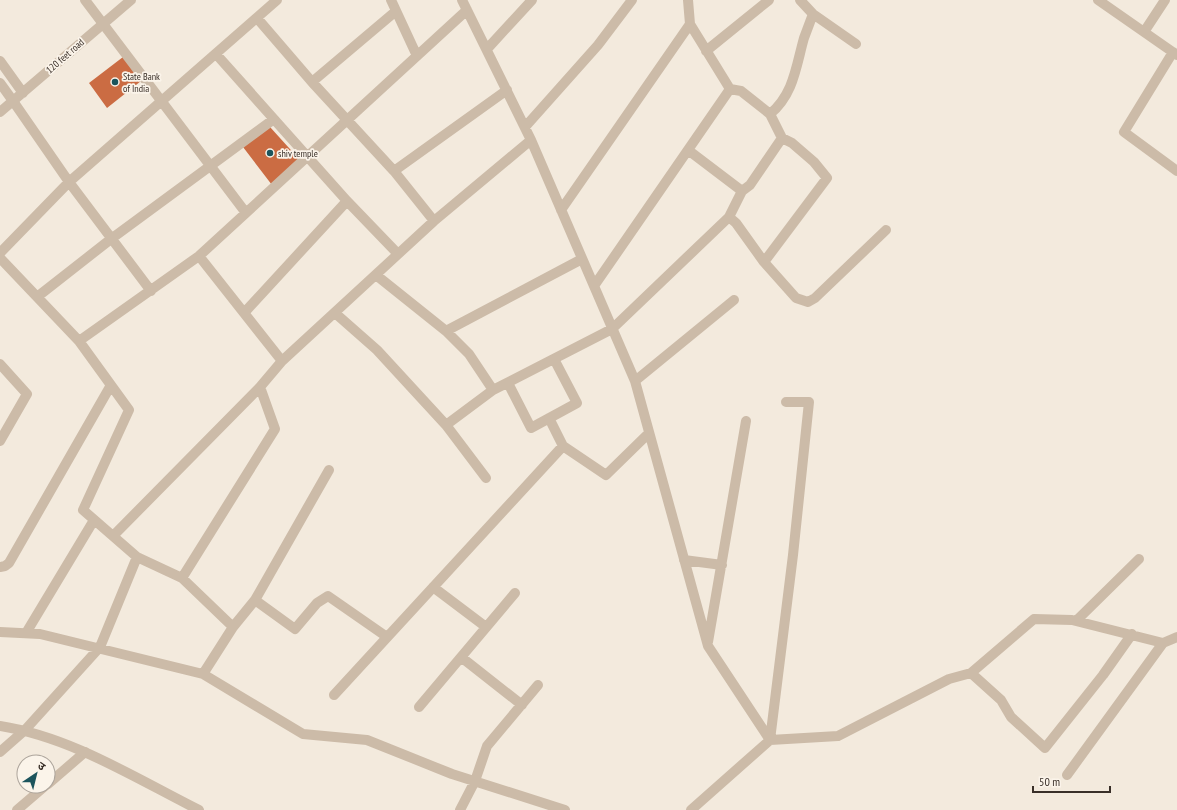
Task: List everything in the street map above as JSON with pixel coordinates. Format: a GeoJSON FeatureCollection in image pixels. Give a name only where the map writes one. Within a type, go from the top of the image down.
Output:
{"type":"FeatureCollection","features":[{"type":"Feature","properties":{"kind":"street"},"geometry":{"type":"LineString","coordinates":[[86,0],[102,24],[246,213]]}},
{"type":"Feature","properties":{"kind":"street","name":"120 feet road"},"geometry":{"type":"LineString","coordinates":[[0,112],[131,0]]}},
{"type":"Feature","properties":{"kind":"street"},"geometry":{"type":"LineString","coordinates":[[0,253],[69,182],[277,0]]}},
{"type":"Feature","properties":{"kind":"street"},"geometry":{"type":"LineString","coordinates":[[391,0],[417,56]]}},
{"type":"Feature","properties":{"kind":"street"},"geometry":{"type":"LineString","coordinates":[[462,0],[531,140],[635,381],[708,646],[770,740]]}},
{"type":"Feature","properties":{"kind":"street"},"geometry":{"type":"LineString","coordinates":[[486,49],[532,0]]}},
{"type":"Feature","properties":{"kind":"street"},"geometry":{"type":"LineString","coordinates":[[525,127],[598,45],[632,0]]}},
{"type":"Feature","properties":{"kind":"street"},"geometry":{"type":"LineString","coordinates":[[688,0],[690,24],[730,89],[740,91],[770,114],[782,138],[792,143],[814,162],[827,178],[764,262]]}},
{"type":"Feature","properties":{"kind":"street"},"geometry":{"type":"LineString","coordinates":[[706,51],[769,0]]}},
{"type":"Feature","properties":{"kind":"street"},"geometry":{"type":"LineString","coordinates":[[800,0],[813,14],[856,44]]}},
{"type":"Feature","properties":{"kind":"street"},"geometry":{"type":"LineString","coordinates":[[1098,0],[1175,54],[1124,132],[1177,171]]}},
{"type":"Feature","properties":{"kind":"street"},"geometry":{"type":"LineString","coordinates":[[1144,32],[1165,0]]}},
{"type":"Feature","properties":{"kind":"street"},"geometry":{"type":"LineString","coordinates":[[79,342],[199,256],[467,10]]}},
{"type":"Feature","properties":{"kind":"street"},"geometry":{"type":"LineString","coordinates":[[312,82],[396,11]]}},
{"type":"Feature","properties":{"kind":"street"},"geometry":{"type":"LineString","coordinates":[[770,114],[777,108],[794,79],[804,37],[813,14]]}},
{"type":"Feature","properties":{"kind":"street"},"geometry":{"type":"LineString","coordinates":[[257,18],[312,82],[394,171],[434,222]]}},
{"type":"Feature","properties":{"kind":"street"},"geometry":{"type":"LineString","coordinates":[[561,210],[690,24]]}},
{"type":"Feature","properties":{"kind":"street"},"geometry":{"type":"LineString","coordinates":[[216,54],[347,201],[398,254]]}},
{"type":"Feature","properties":{"kind":"street"},"geometry":{"type":"LineString","coordinates":[[0,61],[23,93]]}},
{"type":"Feature","properties":{"kind":"street"},"geometry":{"type":"LineString","coordinates":[[0,83],[69,182],[151,291]]}},
{"type":"Feature","properties":{"kind":"street"},"geometry":{"type":"LineString","coordinates":[[594,286],[730,89]]}},
{"type":"Feature","properties":{"kind":"street"},"geometry":{"type":"LineString","coordinates":[[394,171],[507,90]]}},
{"type":"Feature","properties":{"kind":"street"},"geometry":{"type":"LineString","coordinates":[[37,297],[111,239],[274,120]]}},
{"type":"Feature","properties":{"kind":"street"},"geometry":{"type":"LineString","coordinates":[[446,425],[493,390],[612,329],[729,217],[742,191],[750,185],[782,138]]}},
{"type":"Feature","properties":{"kind":"street"},"geometry":{"type":"LineString","coordinates":[[113,536],[260,387],[282,361],[434,222],[531,140]]}},
{"type":"Feature","properties":{"kind":"street"},"geometry":{"type":"LineString","coordinates":[[688,150],[742,191]]}},
{"type":"Feature","properties":{"kind":"street"},"geometry":{"type":"LineString","coordinates":[[244,313],[347,201]]}},
{"type":"Feature","properties":{"kind":"street"},"geometry":{"type":"LineString","coordinates":[[729,217],[736,223],[764,262],[796,298],[808,302],[815,298],[886,230]]}},
{"type":"Feature","properties":{"kind":"street"},"geometry":{"type":"LineString","coordinates":[[199,256],[282,361]]}},
{"type":"Feature","properties":{"kind":"street"},"geometry":{"type":"LineString","coordinates":[[0,258],[79,342],[129,410],[83,510],[137,557],[182,578],[233,627]]}},
{"type":"Feature","properties":{"kind":"street"},"geometry":{"type":"LineString","coordinates":[[446,331],[582,259]]}},
{"type":"Feature","properties":{"kind":"street"},"geometry":{"type":"LineString","coordinates":[[376,275],[446,331],[469,354],[493,390]]}},
{"type":"Feature","properties":{"kind":"street"},"geometry":{"type":"LineString","coordinates":[[635,381],[734,300]]}},
{"type":"Feature","properties":{"kind":"street"},"geometry":{"type":"LineString","coordinates":[[335,313],[377,350],[446,425],[486,478]]}},
{"type":"Feature","properties":{"kind":"street"},"geometry":{"type":"LineString","coordinates":[[508,383],[531,428],[577,403],[554,359]]}},
{"type":"Feature","properties":{"kind":"street"},"geometry":{"type":"LineString","coordinates":[[0,364],[27,394],[0,441]]}},
{"type":"Feature","properties":{"kind":"street"},"geometry":{"type":"LineString","coordinates":[[0,567],[9,562],[110,385]]}},
{"type":"Feature","properties":{"kind":"street"},"geometry":{"type":"LineString","coordinates":[[182,578],[275,429],[260,387]]}},
{"type":"Feature","properties":{"kind":"street"},"geometry":{"type":"LineString","coordinates":[[770,740],[793,555],[809,402],[786,402]]}},
{"type":"Feature","properties":{"kind":"street"},"geometry":{"type":"LineString","coordinates":[[549,418],[563,446],[606,475],[649,433]]}},
{"type":"Feature","properties":{"kind":"street"},"geometry":{"type":"LineString","coordinates":[[708,646],[746,421]]}},
{"type":"Feature","properties":{"kind":"street"},"geometry":{"type":"LineString","coordinates":[[334,695],[563,446]]}},
{"type":"Feature","properties":{"kind":"street"},"geometry":{"type":"LineString","coordinates":[[203,674],[233,627],[255,600],[329,470]]}},
{"type":"Feature","properties":{"kind":"street"},"geometry":{"type":"LineString","coordinates":[[26,633],[94,520]]}},
{"type":"Feature","properties":{"kind":"street"},"geometry":{"type":"LineString","coordinates":[[0,752],[25,730],[100,647],[137,557]]}},
{"type":"Feature","properties":{"kind":"street"},"geometry":{"type":"LineString","coordinates":[[1076,621],[1138,559]]}},
{"type":"Feature","properties":{"kind":"street"},"geometry":{"type":"LineString","coordinates":[[684,560],[722,565]]}},
{"type":"Feature","properties":{"kind":"street"},"geometry":{"type":"LineString","coordinates":[[433,587],[486,627]]}},
{"type":"Feature","properties":{"kind":"street"},"geometry":{"type":"LineString","coordinates":[[419,707],[514,593]]}},
{"type":"Feature","properties":{"kind":"street"},"geometry":{"type":"LineString","coordinates":[[255,600],[295,628],[317,603],[328,596],[387,637]]}},
{"type":"Feature","properties":{"kind":"street"},"geometry":{"type":"LineString","coordinates":[[690,810],[770,740],[838,736],[949,679],[971,673],[1034,619],[1076,621],[1163,643]]}},
{"type":"Feature","properties":{"kind":"street"},"geometry":{"type":"LineString","coordinates":[[0,632],[40,634],[100,647],[203,674],[303,734],[367,740],[475,781],[565,810]]}},
{"type":"Feature","properties":{"kind":"street"},"geometry":{"type":"LineString","coordinates":[[971,673],[1001,700],[1011,717],[1045,748],[1103,674],[1132,634]]}},
{"type":"Feature","properties":{"kind":"street"},"geometry":{"type":"LineString","coordinates":[[1067,775],[1119,706],[1163,643],[1177,637]]}},
{"type":"Feature","properties":{"kind":"street"},"geometry":{"type":"LineString","coordinates":[[461,657],[522,705]]}},
{"type":"Feature","properties":{"kind":"street"},"geometry":{"type":"LineString","coordinates":[[460,810],[475,781],[487,746],[538,685]]}},
{"type":"Feature","properties":{"kind":"street"},"geometry":{"type":"LineString","coordinates":[[0,726],[25,730],[85,752],[199,810]]}},
{"type":"Feature","properties":{"kind":"street"},"geometry":{"type":"LineString","coordinates":[[56,777],[85,752]]}},
{"type":"Feature","properties":{"kind":"street"},"geometry":{"type":"LineString","coordinates":[[17,810],[36,794]]}},
{"type":"Feature","properties":{"kind":"building","name":"State Bank of India"},"geometry":{"type":"Polygon","coordinates":[[[123,57],[141,81],[107,108],[89,83],[123,57]]]}},
{"type":"Feature","properties":{"kind":"building","name":"shiv temple"},"geometry":{"type":"Polygon","coordinates":[[[270,127],[299,159],[272,185],[243,147],[270,127]]]}},
{"type":"Feature","properties":{"kind":"place","name":"State Bank of India"},"geometry":{"type":"Point","coordinates":[115,82]}},
{"type":"Feature","properties":{"kind":"place","name":"shiv temple"},"geometry":{"type":"Point","coordinates":[270,153]}}]}
